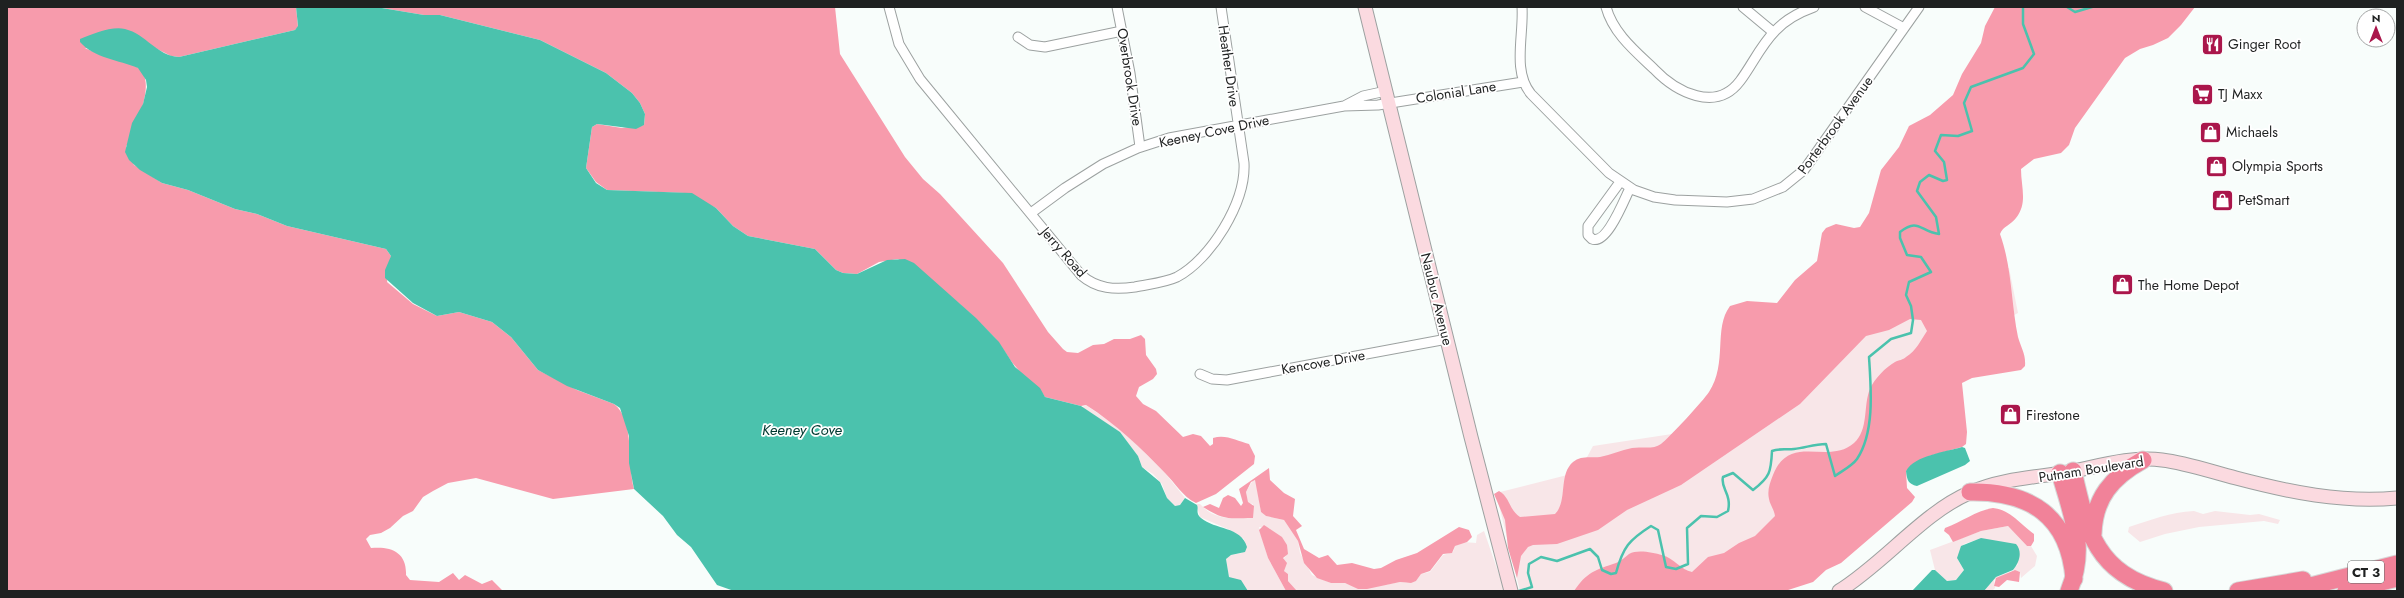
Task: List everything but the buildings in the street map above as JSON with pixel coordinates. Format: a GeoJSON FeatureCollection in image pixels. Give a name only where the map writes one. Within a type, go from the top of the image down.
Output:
{"type":"FeatureCollection","features":[{"type":"Feature","properties":{"kind":"highway"},"geometry":{"type":"LineString","coordinates":[[2093,538],[2096,510],[2105,490],[2122,473],[2143,460]]}},
{"type":"Feature","properties":{"kind":"highway"},"geometry":{"type":"LineString","coordinates":[[2067,472],[2093,538],[2104,558],[2123,575],[2143,585],[2164,591]]}},
{"type":"Feature","properties":{"kind":"highway"},"geometry":{"type":"LineString","coordinates":[[2067,472],[2078,541],[2078,560],[2072,585]]}},
{"type":"Feature","properties":{"kind":"highway"},"geometry":{"type":"LineString","coordinates":[[1970,492],[2011,496],[2040,508],[2056,525],[2068,545],[2072,585]]}},
{"type":"Feature","properties":{"kind":"highway","name":"CT 3"},"geometry":{"type":"LineString","coordinates":[[2340,585],[2397,564]]}},
{"type":"Feature","properties":{"kind":"highway","name":"CT 3"},"geometry":{"type":"LineString","coordinates":[[2290,591],[2397,578]]}},
{"type":"Feature","properties":{"kind":"highway"},"geometry":{"type":"LineString","coordinates":[[2238,591],[2304,580],[2340,585]]}},
{"type":"Feature","properties":{"kind":"main road","name":"Naubuc Avenue"},"geometry":{"type":"LineString","coordinates":[[1365,7],[1511,590]]}},
{"type":"Feature","properties":{"kind":"main road","name":"Putnam Boulevard"},"geometry":{"type":"LineString","coordinates":[[1839,591],[1863,574],[1948,505],[1970,492],[1995,485],[2067,472],[2143,460],[2173,462],[2266,486],[2310,495],[2364,500],[2397,498]]}},
{"type":"Feature","properties":{"kind":"street","name":"Jerry Road"},"geometry":{"type":"LineString","coordinates":[[889,7],[897,41],[913,70],[1081,275],[1094,284],[1119,289],[1171,279],[1187,270],[1204,255],[1237,203],[1242,188],[1244,169],[1238,124]]}},
{"type":"Feature","properties":{"kind":"street","name":"Overbrook Drive"},"geometry":{"type":"LineString","coordinates":[[1117,7],[1140,147]]}},
{"type":"Feature","properties":{"kind":"street","name":"Heather Drive"},"geometry":{"type":"LineString","coordinates":[[1221,7],[1238,124]]}},
{"type":"Feature","properties":{"kind":"street"},"geometry":{"type":"LineString","coordinates":[[1522,7],[1521,68],[1523,82]]}},
{"type":"Feature","properties":{"kind":"street"},"geometry":{"type":"LineString","coordinates":[[1606,7],[1613,23],[1623,38],[1662,78],[1680,90],[1697,96],[1715,96],[1733,88],[1774,32],[1788,20],[1814,7]]}},
{"type":"Feature","properties":{"kind":"street"},"geometry":{"type":"LineString","coordinates":[[1742,7],[1774,32]]}},
{"type":"Feature","properties":{"kind":"street"},"geometry":{"type":"LineString","coordinates":[[1865,7],[1885,15],[1904,28]]}},
{"type":"Feature","properties":{"kind":"street","name":"Porterbrook Avenue"},"geometry":{"type":"LineString","coordinates":[[1523,82],[1531,94],[1620,182],[1630,188],[1643,194],[1664,199],[1727,202],[1759,198],[1783,187],[1796,177],[1810,162],[1919,7]]}},
{"type":"Feature","properties":{"kind":"street"},"geometry":{"type":"LineString","coordinates":[[1018,36],[1030,45],[1045,47],[1122,31]]}},
{"type":"Feature","properties":{"kind":"street","name":"Colonial Lane"},"geometry":{"type":"LineString","coordinates":[[1388,97],[1523,82]]}},
{"type":"Feature","properties":{"kind":"street","name":"Keeney Cove Drive"},"geometry":{"type":"LineString","coordinates":[[1031,213],[1084,175],[1140,147],[1178,136],[1344,106],[1363,96],[1388,97]]}},
{"type":"Feature","properties":{"kind":"street"},"geometry":{"type":"LineString","coordinates":[[1620,182],[1588,226],[1588,235],[1592,240],[1597,240],[1605,236],[1630,188]]}},
{"type":"Feature","properties":{"kind":"street","name":"Kencove Drive"},"geometry":{"type":"LineString","coordinates":[[1200,374],[1212,379],[1226,380],[1447,339]]}},
{"type":"Feature","properties":{"kind":"shaded area"},"geometry":{"type":"Polygon","coordinates":[[[7,7],[296,7],[298,27],[295,30],[179,57],[171,56],[155,48],[85,48],[98,54],[131,64],[143,73],[146,83],[143,106],[126,147],[134,165],[162,183],[188,190],[235,209],[257,214],[287,226],[386,249],[391,256],[387,282],[413,304],[437,316],[459,312],[492,322],[511,337],[538,370],[577,390],[614,404],[621,411],[628,431],[634,489],[553,499],[476,478],[448,483],[423,497],[413,511],[403,516],[390,528],[381,533],[370,535],[366,539],[371,548],[385,548],[396,552],[401,556],[406,567],[406,575],[410,580],[439,582],[453,573],[459,580],[465,575],[482,584],[492,580],[503,591],[7,591],[7,7]]]}},
{"type":"Feature","properties":{"kind":"shaded area"},"geometry":{"type":"Polygon","coordinates":[[[376,7],[835,7],[840,54],[905,157],[923,179],[940,194],[1003,263],[1048,332],[1063,349],[1067,352],[1078,353],[1093,345],[1104,344],[1114,339],[1130,339],[1141,335],[1145,339],[1146,355],[1156,369],[1157,374],[1153,379],[1139,387],[1136,396],[1143,404],[1156,411],[1183,437],[1193,434],[1201,436],[1210,446],[1213,444],[1213,438],[1218,437],[1227,437],[1249,444],[1255,456],[1254,464],[1216,494],[1196,503],[1183,493],[1165,473],[1118,428],[1097,412],[1086,405],[1081,406],[1045,397],[1039,389],[1020,371],[996,339],[981,324],[936,285],[898,259],[879,262],[857,274],[843,273],[836,270],[815,249],[748,236],[733,226],[716,208],[685,193],[607,190],[596,182],[586,168],[592,127],[597,124],[622,128],[644,125],[645,114],[640,103],[632,93],[606,73],[540,40],[440,15],[424,15],[376,7]]]}},
{"type":"Feature","properties":{"kind":"shaded area"},"geometry":{"type":"Polygon","coordinates":[[[1995,7],[2195,7],[2181,25],[2168,38],[2140,49],[2125,58],[2075,128],[2069,145],[2061,153],[2034,159],[2021,169],[2023,195],[2022,207],[2016,218],[2003,229],[2000,234],[2007,259],[2018,337],[2024,354],[2025,366],[2021,370],[1972,378],[1962,383],[1967,432],[1966,444],[1962,447],[1929,456],[1906,471],[1907,488],[1915,497],[1912,502],[1841,563],[1826,570],[1813,582],[1785,591],[1574,591],[1592,572],[1618,562],[1629,554],[1646,552],[1662,555],[1684,569],[1692,572],[1708,557],[1724,553],[1739,543],[1755,536],[1775,516],[1768,496],[1773,475],[1780,462],[1789,455],[1799,452],[1833,452],[1844,449],[1859,438],[1864,424],[1868,395],[1874,381],[1888,367],[1910,355],[1927,331],[1921,320],[1910,319],[1889,330],[1866,336],[1800,404],[1681,485],[1627,510],[1598,530],[1557,544],[1533,545],[1528,547],[1521,556],[1517,578],[1508,548],[1505,520],[1494,494],[1499,491],[1503,494],[1516,514],[1520,517],[1555,514],[1559,509],[1561,502],[1568,467],[1579,458],[1600,457],[1632,448],[1654,447],[1661,444],[1706,397],[1715,381],[1720,358],[1722,325],[1730,306],[1747,301],[1777,303],[1795,280],[1817,261],[1822,233],[1826,228],[1836,224],[1854,228],[1860,227],[1869,213],[1881,170],[1899,147],[1909,126],[1930,115],[1953,95],[1962,74],[1981,43],[1985,26],[1995,7]]]}},
{"type":"Feature","properties":{"kind":"shaded area"},"geometry":{"type":"Polygon","coordinates":[[[2009,268],[2018,313],[1983,331],[1775,591],[1520,591],[1496,493],[1579,472],[1593,446],[1672,434],[1749,353],[1774,312],[2009,268]]]}},
{"type":"Feature","properties":{"kind":"shaded area"},"geometry":{"type":"Polygon","coordinates":[[[1086,405],[1123,431],[1165,473],[1185,498],[1180,505],[1175,506],[1167,498],[1162,484],[1153,474],[1142,467],[1138,456],[1120,432],[1081,408],[1086,405]]]}},
{"type":"Feature","properties":{"kind":"shaded area"},"geometry":{"type":"Polygon","coordinates":[[[1269,468],[1270,480],[1284,493],[1295,499],[1293,516],[1302,526],[1296,530],[1304,549],[1319,558],[1328,555],[1337,565],[1352,563],[1374,569],[1381,568],[1396,560],[1417,553],[1459,527],[1469,530],[1472,537],[1467,542],[1455,546],[1452,553],[1443,554],[1430,571],[1421,574],[1416,581],[1411,583],[1400,582],[1367,589],[1358,589],[1345,583],[1331,583],[1317,578],[1304,563],[1298,541],[1284,520],[1266,516],[1261,512],[1255,480],[1251,482],[1246,492],[1248,502],[1254,506],[1253,518],[1222,517],[1203,507],[1210,504],[1219,508],[1223,498],[1228,495],[1235,498],[1241,506],[1243,503],[1239,489],[1269,468]]]}},
{"type":"Feature","properties":{"kind":"shaded area"},"geometry":{"type":"Polygon","coordinates":[[[1253,480],[1256,481],[1261,512],[1266,516],[1284,520],[1298,541],[1300,553],[1312,575],[1331,583],[1345,583],[1362,589],[1400,582],[1407,583],[1416,581],[1421,574],[1430,572],[1443,555],[1453,552],[1455,546],[1464,542],[1476,543],[1477,535],[1484,531],[1504,589],[1507,591],[1297,591],[1288,581],[1288,574],[1284,571],[1283,559],[1286,556],[1285,543],[1269,528],[1259,527],[1268,558],[1286,591],[1248,591],[1240,582],[1229,578],[1226,558],[1231,555],[1242,553],[1244,539],[1230,530],[1200,517],[1196,504],[1200,504],[1213,514],[1219,516],[1231,518],[1252,518],[1253,504],[1248,503],[1246,492],[1253,480]]]}},
{"type":"Feature","properties":{"kind":"shaded area"},"geometry":{"type":"Polygon","coordinates":[[[1993,508],[2010,514],[2034,534],[2034,541],[2031,546],[2027,546],[2008,526],[1981,531],[1953,542],[1949,535],[1944,531],[1945,528],[1974,514],[1993,508]]]}},
{"type":"Feature","properties":{"kind":"shaded area"},"geometry":{"type":"Polygon","coordinates":[[[2194,511],[2203,514],[2215,511],[2250,515],[2259,514],[2280,520],[2278,524],[2264,521],[2199,527],[2165,534],[2140,542],[2128,532],[2129,527],[2153,519],[2177,513],[2194,511]]]}},
{"type":"Feature","properties":{"kind":"shaded area"},"geometry":{"type":"Polygon","coordinates":[[[1264,525],[1282,537],[1287,545],[1288,554],[1283,558],[1287,563],[1284,571],[1288,574],[1288,581],[1297,591],[1286,591],[1268,558],[1259,530],[1264,525]]]}},
{"type":"Feature","properties":{"kind":"shaded area"},"geometry":{"type":"Polygon","coordinates":[[[2008,526],[2027,546],[2031,546],[2037,556],[2035,566],[2021,578],[2020,572],[2013,570],[2018,564],[1976,540],[1964,544],[1958,560],[1964,570],[1956,580],[1947,581],[1935,570],[1930,550],[1981,531],[2008,526]]]}},
{"type":"Feature","properties":{"kind":"shaded area"},"geometry":{"type":"Polygon","coordinates":[[[2015,570],[2020,572],[2019,582],[2007,580],[1999,587],[1994,586],[1996,578],[2015,570]]]}},
{"type":"Feature","properties":{"kind":"shaded area"},"geometry":{"type":"Polygon","coordinates":[[[2010,572],[1994,580],[1995,588],[1992,591],[1984,591],[1996,577],[2010,572]]]}},
{"type":"Feature","properties":{"kind":"water","name":"Keeney Cove"},"geometry":{"type":"Polygon","coordinates":[[[296,7],[376,7],[424,15],[440,15],[540,40],[606,73],[632,93],[640,103],[645,114],[644,125],[636,129],[597,124],[592,127],[586,168],[596,183],[607,190],[692,193],[716,208],[733,226],[748,236],[815,249],[836,270],[843,273],[857,274],[887,260],[905,259],[914,263],[976,318],[999,342],[1015,367],[1040,388],[1045,397],[1081,406],[1120,432],[1138,456],[1142,467],[1160,482],[1167,498],[1175,506],[1180,505],[1185,498],[1197,505],[1198,514],[1201,518],[1213,525],[1227,529],[1239,535],[1244,540],[1247,547],[1245,552],[1231,555],[1226,559],[1229,577],[1241,580],[1248,591],[734,591],[717,585],[691,547],[677,535],[663,516],[634,489],[629,463],[629,436],[620,408],[614,404],[567,386],[538,370],[511,337],[492,322],[459,312],[437,316],[413,303],[385,278],[385,270],[391,256],[386,249],[287,226],[257,214],[235,209],[188,190],[162,183],[140,170],[129,160],[125,152],[132,123],[143,104],[147,87],[146,80],[138,68],[92,52],[80,42],[80,39],[96,33],[120,28],[139,35],[164,53],[179,57],[295,30],[298,26],[296,7]]]}},
{"type":"Feature","properties":{"kind":"water"},"geometry":{"type":"Polygon","coordinates":[[[1962,447],[1965,448],[1970,461],[1965,465],[1917,486],[1908,481],[1906,471],[1916,461],[1931,455],[1962,447]]]}},
{"type":"Feature","properties":{"kind":"water"},"geometry":{"type":"Polygon","coordinates":[[[1981,538],[2016,544],[2020,554],[2017,564],[2013,570],[1996,577],[1984,591],[1912,591],[1932,570],[1935,570],[1947,581],[1956,580],[1964,570],[1957,558],[1961,546],[1981,538]]]}},
{"type":"Feature","properties":{"kind":"waterway"},"geometry":{"type":"LineString","coordinates":[[1519,591],[1532,587],[1528,573],[1529,564],[1541,557],[1557,561],[1590,549],[1598,557],[1602,570],[1611,574],[1616,573],[1624,550],[1632,540],[1651,526],[1658,530],[1666,567],[1676,569],[1688,564],[1687,528],[1701,516],[1717,517],[1728,511],[1729,505],[1723,485],[1723,477],[1733,473],[1753,490],[1768,474],[1771,464],[1772,451],[1826,444],[1835,476],[1855,462],[1863,448],[1869,423],[1871,396],[1869,357],[1891,339],[1911,333],[1913,320],[1911,306],[1906,295],[1909,282],[1931,272],[1921,257],[1907,255],[1900,238],[1900,232],[1911,226],[1916,226],[1939,234],[1936,217],[1917,191],[1920,182],[1929,175],[1943,181],[1947,180],[1944,162],[1935,151],[1941,135],[1958,136],[1972,131],[1964,103],[1971,87],[2023,68],[2034,54],[2023,24],[2023,7]]}},
{"type":"Feature","properties":{"kind":"waterway"},"geometry":{"type":"LineString","coordinates":[[2067,7],[2075,12],[2092,7]]}},
{"type":"Feature","properties":{"kind":"place","name":"Ginger Root"},"geometry":{"type":"Point","coordinates":[2213,44]}},
{"type":"Feature","properties":{"kind":"place","name":"TJ Maxx"},"geometry":{"type":"Point","coordinates":[2203,94]}},
{"type":"Feature","properties":{"kind":"place","name":"Michaels"},"geometry":{"type":"Point","coordinates":[2210,132]}},
{"type":"Feature","properties":{"kind":"place","name":"Olympia Sports"},"geometry":{"type":"Point","coordinates":[2217,166]}},
{"type":"Feature","properties":{"kind":"place","name":"PetSmart"},"geometry":{"type":"Point","coordinates":[2223,200]}},
{"type":"Feature","properties":{"kind":"place","name":"The Home Depot"},"geometry":{"type":"Point","coordinates":[2122,285]}},
{"type":"Feature","properties":{"kind":"place","name":"Firestone"},"geometry":{"type":"Point","coordinates":[2010,415]}}]}
